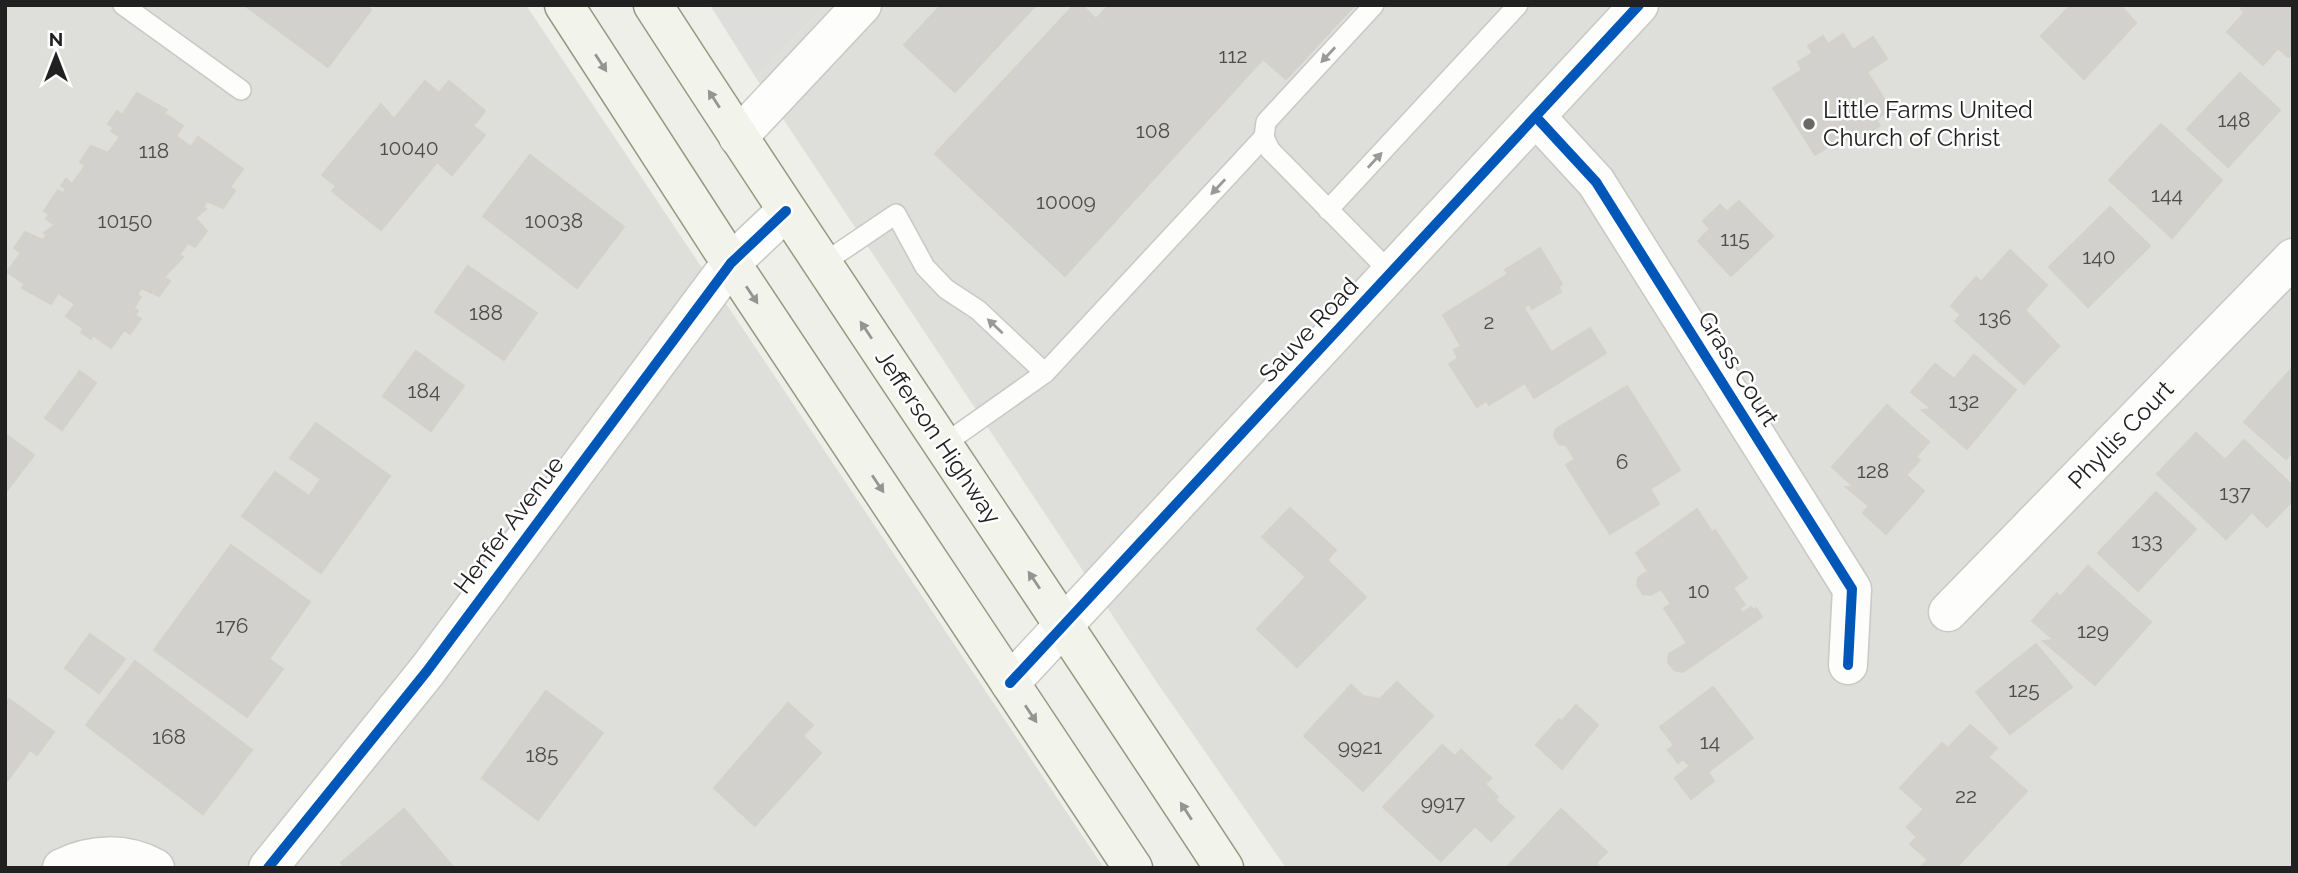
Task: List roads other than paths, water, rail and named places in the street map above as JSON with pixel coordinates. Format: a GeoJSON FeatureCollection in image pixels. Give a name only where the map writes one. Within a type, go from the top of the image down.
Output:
{"type":"FeatureCollection","features":[{"type":"Feature","properties":{"kind":"main road"},"geometry":{"type":"LineString","coordinates":[[564,5],[731,263],[1133,868]]}},
{"type":"Feature","properties":{"kind":"main road","name":"Jefferson Highway"},"geometry":{"type":"LineString","coordinates":[[653,5],[786,211],[1064,624],[1224,868]]}},
{"type":"Feature","properties":{"kind":"street"},"geometry":{"type":"LineString","coordinates":[[738,136],[862,5]]}},
{"type":"Feature","properties":{"kind":"street","name":"Sauve Road"},"geometry":{"type":"LineString","coordinates":[[1010,683],[1639,5]]}},
{"type":"Feature","properties":{"kind":"street","name":"Grass Court"},"geometry":{"type":"LineString","coordinates":[[1536,117],[1595,182],[1852,589],[1848,665]]}},
{"type":"Feature","properties":{"kind":"street","name":"Henfer Avenue"},"geometry":{"type":"LineString","coordinates":[[268,868],[427,671],[731,263],[786,211]]}},
{"type":"Feature","properties":{"kind":"street","name":"Phyllis Court"},"geometry":{"type":"LineString","coordinates":[[1948,612],[2293,258]]}},
{"type":"Feature","properties":{"kind":"street"},"geometry":{"type":"LineString","coordinates":[[62,868],[85,856],[136,858],[155,868]]}},
{"type":"Feature","properties":{"kind":"lane"},"geometry":{"type":"LineString","coordinates":[[123,5],[241,90]]}},
{"type":"Feature","properties":{"kind":"lane"},"geometry":{"type":"LineString","coordinates":[[1374,5],[1266,122],[1265,137],[1282,164],[1391,273]]}},
{"type":"Feature","properties":{"kind":"lane"},"geometry":{"type":"LineString","coordinates":[[1328,210],[1518,5]]}},
{"type":"Feature","properties":{"kind":"lane"},"geometry":{"type":"LineString","coordinates":[[943,445],[1045,373],[1265,137]]}},
{"type":"Feature","properties":{"kind":"lane"},"geometry":{"type":"LineString","coordinates":[[822,264],[896,214],[925,267],[946,289],[978,310],[1045,373]]}},
{"type":"Feature","properties":{"kind":"place","name":"Little Farms United Church of Christ"},"geometry":{"type":"Point","coordinates":[1809,124]}}]}
